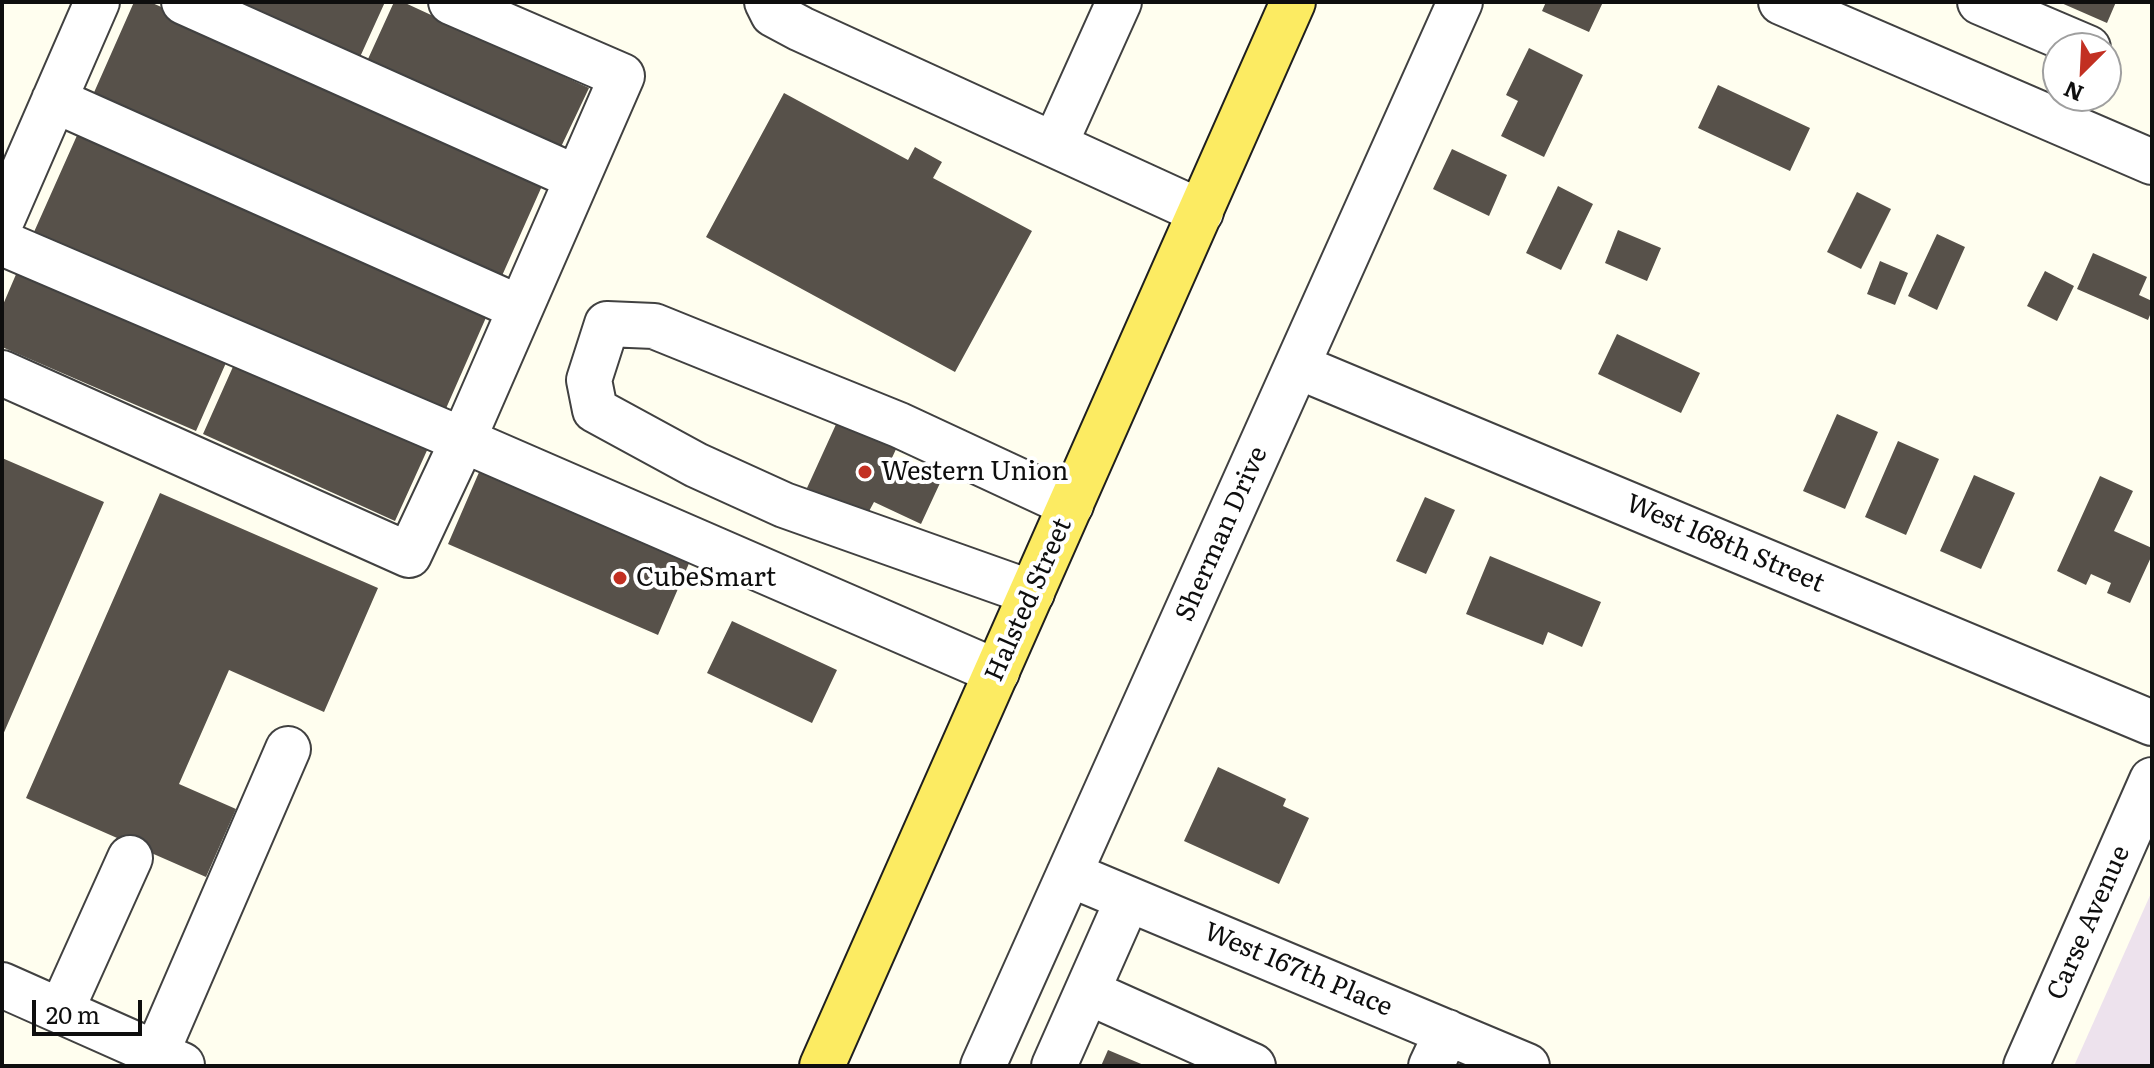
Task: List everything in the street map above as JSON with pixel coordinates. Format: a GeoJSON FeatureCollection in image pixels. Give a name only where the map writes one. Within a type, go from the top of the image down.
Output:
{"type":"FeatureCollection","features":[{"type":"Feature","properties":{"kind":"main road","name":"Halsted Street"},"geometry":{"type":"LineString","coordinates":[[822,1066],[1293,2]]}},
{"type":"Feature","properties":{"kind":"street"},"geometry":{"type":"LineString","coordinates":[[2,220],[97,2]]}},
{"type":"Feature","properties":{"kind":"street"},"geometry":{"type":"LineString","coordinates":[[184,2],[577,178]]}},
{"type":"Feature","properties":{"kind":"street"},"geometry":{"type":"LineString","coordinates":[[2,373],[409,555],[463,440],[622,76],[451,2]]}},
{"type":"Feature","properties":{"kind":"street"},"geometry":{"type":"LineString","coordinates":[[767,2],[773,14],[801,29],[1201,212]]}},
{"type":"Feature","properties":{"kind":"street"},"geometry":{"type":"LineString","coordinates":[[1055,144],[1119,2]]}},
{"type":"Feature","properties":{"kind":"street","name":"Sherman Drive"},"geometry":{"type":"LineString","coordinates":[[983,1066],[1460,2]]}},
{"type":"Feature","properties":{"kind":"street"},"geometry":{"type":"LineString","coordinates":[[1781,2],[2152,162]]}},
{"type":"Feature","properties":{"kind":"street"},"geometry":{"type":"LineString","coordinates":[[1980,2],[2051,32]]}},
{"type":"Feature","properties":{"kind":"street"},"geometry":{"type":"LineString","coordinates":[[54,100],[520,308]]}},
{"type":"Feature","properties":{"kind":"street"},"geometry":{"type":"LineString","coordinates":[[2,243],[997,672]]}},
{"type":"Feature","properties":{"kind":"street"},"geometry":{"type":"LineString","coordinates":[[1032,593],[784,505],[696,465],[595,410],[589,380],[607,324],[654,326],[899,425],[1071,505]]}},
{"type":"Feature","properties":{"kind":"street","name":"West 168th Street"},"geometry":{"type":"LineString","coordinates":[[1297,366],[2152,723]]}},
{"type":"Feature","properties":{"kind":"street"},"geometry":{"type":"LineString","coordinates":[[2,985],[170,1060],[288,749]]}},
{"type":"Feature","properties":{"kind":"street","name":"Carse Avenue"},"geometry":{"type":"LineString","coordinates":[[2026,1066],[2152,780]]}},
{"type":"Feature","properties":{"kind":"street"},"geometry":{"type":"LineString","coordinates":[[61,1011],[130,858]]}},
{"type":"Feature","properties":{"kind":"street","name":"West 167th Place"},"geometry":{"type":"LineString","coordinates":[[1069,874],[1128,899],[1439,1049],[1527,1066]]}},
{"type":"Feature","properties":{"kind":"street"},"geometry":{"type":"LineString","coordinates":[[1054,1066],[1128,899]]}},
{"type":"Feature","properties":{"kind":"street"},"geometry":{"type":"LineString","coordinates":[[1088,992],[1253,1066]]}},
{"type":"Feature","properties":{"kind":"shaded area"},"geometry":{"type":"Polygon","coordinates":[[[2152,891],[2152,1066],[2074,1066],[2152,891]]]}},
{"type":"Feature","properties":{"kind":"building"},"geometry":{"type":"Polygon","coordinates":[[[134,2],[150,2],[546,177],[501,278],[92,97],[134,2]]]}},
{"type":"Feature","properties":{"kind":"building"},"geometry":{"type":"Polygon","coordinates":[[[235,2],[385,2],[360,57],[235,2]]]}},
{"type":"Feature","properties":{"kind":"building"},"geometry":{"type":"Polygon","coordinates":[[[394,2],[403,2],[589,88],[560,149],[368,59],[394,2]]]}},
{"type":"Feature","properties":{"kind":"building"},"geometry":{"type":"Polygon","coordinates":[[[1546,2],[1603,2],[1589,32],[1542,11],[1546,2]]]}},
{"type":"Feature","properties":{"kind":"building"},"geometry":{"type":"Polygon","coordinates":[[[2059,2],[2116,2],[2107,23],[2059,2]]]}},
{"type":"Feature","properties":{"kind":"building"},"geometry":{"type":"Polygon","coordinates":[[[1529,48],[1583,75],[1544,157],[1501,136],[1518,101],[1506,95],[1529,48]]]}},
{"type":"Feature","properties":{"kind":"building"},"geometry":{"type":"Polygon","coordinates":[[[1718,85],[1810,128],[1790,171],[1698,128],[1718,85]]]}},
{"type":"Feature","properties":{"kind":"building"},"geometry":{"type":"Polygon","coordinates":[[[784,93],[908,160],[915,147],[942,162],[933,178],[1032,231],[955,372],[706,237],[784,93]]]}},
{"type":"Feature","properties":{"kind":"building"},"geometry":{"type":"Polygon","coordinates":[[[79,131],[488,313],[444,413],[34,232],[79,131]]]}},
{"type":"Feature","properties":{"kind":"building"},"geometry":{"type":"Polygon","coordinates":[[[1452,149],[1507,175],[1489,216],[1433,189],[1452,149]]]}},
{"type":"Feature","properties":{"kind":"building"},"geometry":{"type":"Polygon","coordinates":[[[1558,186],[1593,204],[1561,270],[1526,253],[1558,186]]]}},
{"type":"Feature","properties":{"kind":"building"},"geometry":{"type":"Polygon","coordinates":[[[1857,192],[1891,209],[1861,269],[1827,252],[1857,192]]]}},
{"type":"Feature","properties":{"kind":"building"},"geometry":{"type":"Polygon","coordinates":[[[1618,230],[1661,248],[1647,281],[1605,263],[1618,230]]]}},
{"type":"Feature","properties":{"kind":"building"},"geometry":{"type":"Polygon","coordinates":[[[1937,234],[1965,247],[1937,310],[1908,296],[1937,234]]]}},
{"type":"Feature","properties":{"kind":"building"},"geometry":{"type":"Polygon","coordinates":[[[2093,253],[2147,277],[2139,295],[2152,301],[2148,320],[2077,289],[2093,253]]]}},
{"type":"Feature","properties":{"kind":"building"},"geometry":{"type":"Polygon","coordinates":[[[1880,261],[1908,273],[1895,305],[1867,294],[1880,261]]]}},
{"type":"Feature","properties":{"kind":"building"},"geometry":{"type":"Polygon","coordinates":[[[20,265],[229,356],[196,431],[2,347],[2,307],[20,265]]]}},
{"type":"Feature","properties":{"kind":"building"},"geometry":{"type":"Polygon","coordinates":[[[2045,271],[2074,286],[2057,321],[2027,306],[2045,271]]]}},
{"type":"Feature","properties":{"kind":"building"},"geometry":{"type":"Polygon","coordinates":[[[1617,334],[1700,373],[1681,413],[1598,374],[1617,334]]]}},
{"type":"Feature","properties":{"kind":"building"},"geometry":{"type":"Polygon","coordinates":[[[236,360],[429,446],[395,521],[203,434],[236,360]]]}},
{"type":"Feature","properties":{"kind":"building"},"geometry":{"type":"Polygon","coordinates":[[[1837,414],[1878,432],[1845,509],[1803,491],[1837,414]]]}},
{"type":"Feature","properties":{"kind":"building","name":"Western Union"},"geometry":{"type":"Polygon","coordinates":[[[838,420],[897,447],[891,460],[940,483],[921,524],[874,502],[867,515],[807,488],[838,420]]]}},
{"type":"Feature","properties":{"kind":"building"},"geometry":{"type":"Polygon","coordinates":[[[1898,441],[1939,459],[1906,535],[1865,517],[1898,441]]]}},
{"type":"Feature","properties":{"kind":"building"},"geometry":{"type":"Polygon","coordinates":[[[2,458],[104,502],[2,737],[2,458]]]}},
{"type":"Feature","properties":{"kind":"building"},"geometry":{"type":"Polygon","coordinates":[[[480,470],[690,561],[658,635],[448,544],[480,470]]]}},
{"type":"Feature","properties":{"kind":"building"},"geometry":{"type":"Polygon","coordinates":[[[1974,475],[2015,493],[1981,569],[1940,551],[1974,475]]]}},
{"type":"Feature","properties":{"kind":"building"},"geometry":{"type":"Polygon","coordinates":[[[2100,476],[2133,491],[2114,531],[2152,548],[2152,555],[2130,603],[2107,593],[2111,583],[2091,574],[2086,585],[2057,571],[2100,476]]]}},
{"type":"Feature","properties":{"kind":"building"},"geometry":{"type":"Polygon","coordinates":[[[160,493],[378,588],[324,712],[229,670],[179,784],[236,809],[206,877],[26,798],[160,493]]]}},
{"type":"Feature","properties":{"kind":"building"},"geometry":{"type":"Polygon","coordinates":[[[1425,497],[1455,510],[1426,574],[1396,561],[1425,497]]]}},
{"type":"Feature","properties":{"kind":"building"},"geometry":{"type":"Polygon","coordinates":[[[1490,556],[1601,602],[1582,647],[1548,632],[1543,645],[1466,614],[1490,556]]]}},
{"type":"Feature","properties":{"kind":"building"},"geometry":{"type":"Polygon","coordinates":[[[732,621],[837,670],[812,723],[707,673],[732,621]]]}},
{"type":"Feature","properties":{"kind":"building"},"geometry":{"type":"Polygon","coordinates":[[[1218,767],[1286,799],[1283,806],[1309,818],[1279,884],[1184,841],[1218,767]]]}},
{"type":"Feature","properties":{"kind":"building"},"geometry":{"type":"Polygon","coordinates":[[[1108,1050],[1146,1066],[1101,1066],[1108,1050]]]}},
{"type":"Feature","properties":{"kind":"place","name":"Western Union"},"geometry":{"type":"Point","coordinates":[865,472]}},
{"type":"Feature","properties":{"kind":"place","name":"CubeSmart"},"geometry":{"type":"Point","coordinates":[620,578]}}]}
